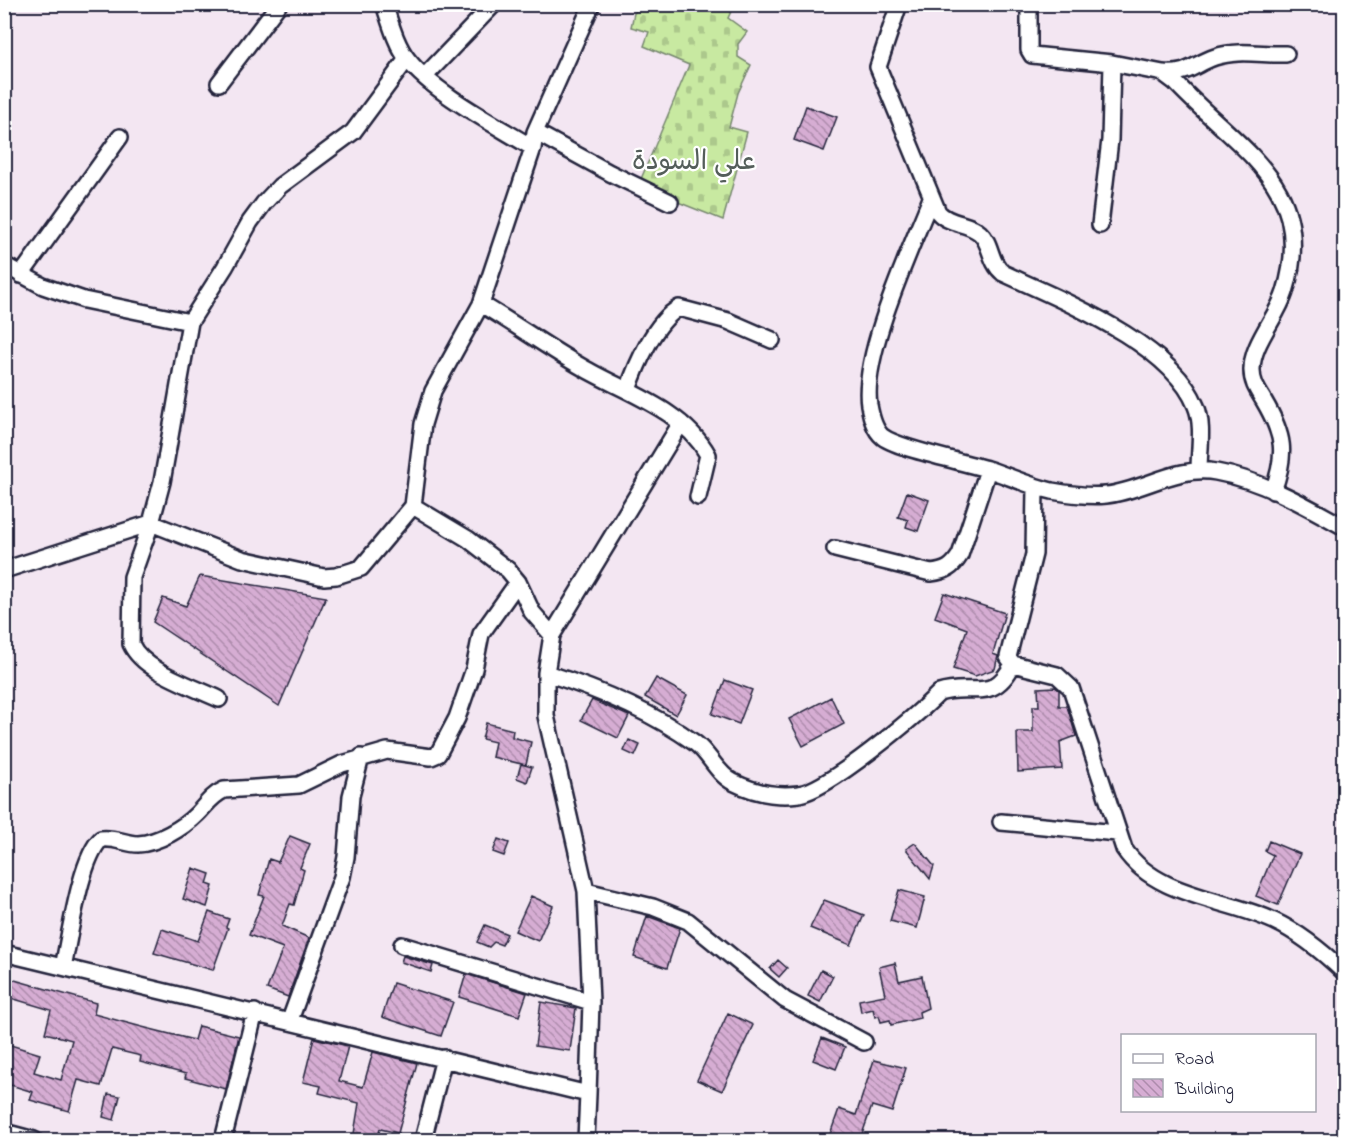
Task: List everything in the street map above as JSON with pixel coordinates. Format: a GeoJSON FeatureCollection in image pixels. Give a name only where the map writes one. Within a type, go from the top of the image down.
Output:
{"type":"FeatureCollection","features":[{"type":"Feature","properties":{"kind":"street"},"geometry":{"type":"LineString","coordinates":[[219,83],[279,4]]}},
{"type":"Feature","properties":{"kind":"street"},"geometry":{"type":"LineString","coordinates":[[384,4],[407,59],[452,97],[534,148]]}},
{"type":"Feature","properties":{"kind":"street"},"geometry":{"type":"LineString","coordinates":[[425,76],[494,4]]}},
{"type":"Feature","properties":{"kind":"street"},"geometry":{"type":"LineString","coordinates":[[899,4],[878,67],[900,116],[931,198],[943,218],[978,231],[987,242],[994,264],[1003,273],[1077,307],[1135,340],[1182,382],[1197,408],[1199,470]]}},
{"type":"Feature","properties":{"kind":"street"},"geometry":{"type":"LineString","coordinates":[[1029,4],[1029,50],[1032,55],[1113,63],[1163,73],[1184,73],[1215,57],[1236,53],[1286,54]]}},
{"type":"Feature","properties":{"kind":"street"},"geometry":{"type":"LineString","coordinates":[[4,570],[151,523],[242,559],[324,577],[336,576],[361,568],[413,506],[423,424],[433,391],[481,304],[534,148],[535,132],[589,6]]}},
{"type":"Feature","properties":{"kind":"street"},"geometry":{"type":"LineString","coordinates":[[219,699],[147,665],[135,654],[131,644],[132,577],[151,523],[171,436],[190,322],[250,222],[264,203],[280,186],[353,132],[407,59]]}},
{"type":"Feature","properties":{"kind":"street"},"geometry":{"type":"LineString","coordinates":[[1100,225],[1110,140],[1113,63]]}},
{"type":"Feature","properties":{"kind":"street"},"geometry":{"type":"LineString","coordinates":[[1163,73],[1264,169],[1278,189],[1291,220],[1293,255],[1286,288],[1254,356],[1252,370],[1253,382],[1277,424],[1282,439],[1282,453],[1273,491]]}},
{"type":"Feature","properties":{"kind":"street"},"geometry":{"type":"LineString","coordinates":[[535,132],[610,173],[670,202]]}},
{"type":"Feature","properties":{"kind":"street"},"geometry":{"type":"LineString","coordinates":[[21,275],[120,137]]}},
{"type":"Feature","properties":{"kind":"street"},"geometry":{"type":"LineString","coordinates":[[931,198],[897,280],[872,366],[868,392],[871,414],[876,429],[887,440],[988,470],[1035,487],[1080,495],[1105,495],[1199,470],[1238,478],[1273,491],[1344,527]]}},
{"type":"Feature","properties":{"kind":"street"},"geometry":{"type":"LineString","coordinates":[[4,265],[21,275],[84,300],[190,322]]}},
{"type":"Feature","properties":{"kind":"street"},"geometry":{"type":"LineString","coordinates":[[481,304],[584,369],[628,390],[681,423],[702,444],[708,455],[698,497]]}},
{"type":"Feature","properties":{"kind":"street"},"geometry":{"type":"LineString","coordinates":[[628,390],[646,348],[669,316],[679,308],[728,321],[772,340]]}},
{"type":"Feature","properties":{"kind":"street"},"geometry":{"type":"LineString","coordinates":[[586,1140],[591,1002],[586,891],[546,716],[546,673],[552,635],[681,423]]}},
{"type":"Feature","properties":{"kind":"street"},"geometry":{"type":"LineString","coordinates":[[835,549],[931,573],[945,571],[960,555],[988,470]]}},
{"type":"Feature","properties":{"kind":"street"},"geometry":{"type":"LineString","coordinates":[[1035,487],[1036,539],[1008,657],[1013,664],[1057,675],[1071,688],[1107,792],[1117,833],[1128,855],[1142,870],[1179,890],[1228,903],[1296,932],[1344,972]]}},
{"type":"Feature","properties":{"kind":"street"},"geometry":{"type":"LineString","coordinates":[[413,506],[468,539],[508,570],[518,582],[532,612],[552,635]]}},
{"type":"Feature","properties":{"kind":"street"},"geometry":{"type":"LineString","coordinates":[[63,967],[88,862],[95,845],[101,839],[139,844],[160,837],[179,828],[195,816],[214,795],[224,790],[299,785],[361,757],[387,751],[431,757],[438,754],[457,718],[474,669],[481,634],[518,582]]}},
{"type":"Feature","properties":{"kind":"street"},"geometry":{"type":"LineString","coordinates":[[546,673],[576,682],[696,744],[730,781],[763,794],[801,794],[846,769],[904,725],[939,693],[989,690],[1005,678],[1013,664]]}},
{"type":"Feature","properties":{"kind":"street"},"geometry":{"type":"LineString","coordinates":[[290,1020],[342,877],[351,796],[361,757]]}},
{"type":"Feature","properties":{"kind":"street"},"geometry":{"type":"LineString","coordinates":[[1001,822],[1117,833]]}},
{"type":"Feature","properties":{"kind":"street"},"geometry":{"type":"LineString","coordinates":[[586,891],[653,907],[688,921],[785,1000],[864,1042]]}},
{"type":"Feature","properties":{"kind":"street"},"geometry":{"type":"LineString","coordinates":[[402,945],[591,1002]]}},
{"type":"Feature","properties":{"kind":"street"},"geometry":{"type":"LineString","coordinates":[[4,953],[290,1020],[588,1094]]}},
{"type":"Feature","properties":{"kind":"street"},"geometry":{"type":"LineString","coordinates":[[223,1140],[255,1012]]}},
{"type":"Feature","properties":{"kind":"street"},"geometry":{"type":"LineString","coordinates":[[423,1140],[444,1058]]}},
{"type":"Feature","properties":{"kind":"street"},"geometry":{"type":"LineString","coordinates":[[4,1132],[34,1140]]}},
{"type":"Feature","properties":{"kind":"green space","name":"علي السودة"},"geometry":{"type":"Polygon","coordinates":[[[642,5],[734,5],[728,18],[747,32],[738,44],[738,57],[751,65],[738,93],[729,127],[747,132],[723,220],[638,186],[689,65],[644,46],[649,32],[631,27],[634,13],[642,5]]]}},
{"type":"Feature","properties":{"kind":"building"},"geometry":{"type":"Polygon","coordinates":[[[806,106],[837,117],[824,151],[794,140],[806,106]]]}},
{"type":"Feature","properties":{"kind":"building"},"geometry":{"type":"Polygon","coordinates":[[[907,492],[929,500],[918,531],[906,527],[908,520],[898,517],[907,492]]]}},
{"type":"Feature","properties":{"kind":"building"},"geometry":{"type":"Polygon","coordinates":[[[200,576],[326,597],[279,706],[153,622],[163,598],[186,606],[200,576]]]}},
{"type":"Feature","properties":{"kind":"building"},"geometry":{"type":"Polygon","coordinates":[[[944,593],[1005,613],[993,654],[998,656],[995,669],[975,676],[953,669],[967,629],[935,617],[944,593]]]}},
{"type":"Feature","properties":{"kind":"building"},"geometry":{"type":"Polygon","coordinates":[[[656,678],[687,695],[676,715],[645,697],[656,678]]]}},
{"type":"Feature","properties":{"kind":"building"},"geometry":{"type":"Polygon","coordinates":[[[725,680],[752,690],[739,724],[712,714],[725,680]]]}},
{"type":"Feature","properties":{"kind":"building"},"geometry":{"type":"Polygon","coordinates":[[[1055,687],[1059,690],[1059,706],[1067,706],[1076,736],[1060,742],[1062,769],[1018,772],[1017,732],[1033,732],[1033,706],[1039,706],[1038,688],[1055,687]]]}},
{"type":"Feature","properties":{"kind":"building"},"geometry":{"type":"Polygon","coordinates":[[[831,697],[844,724],[803,746],[789,719],[831,697]]]}},
{"type":"Feature","properties":{"kind":"building"},"geometry":{"type":"Polygon","coordinates":[[[592,700],[629,716],[618,738],[581,720],[592,700]]]}},
{"type":"Feature","properties":{"kind":"building"},"geometry":{"type":"Polygon","coordinates":[[[486,723],[513,730],[512,737],[531,742],[526,765],[492,757],[495,742],[482,739],[486,723]]]}},
{"type":"Feature","properties":{"kind":"building"},"geometry":{"type":"Polygon","coordinates":[[[629,740],[640,745],[635,756],[624,751],[629,740]]]}},
{"type":"Feature","properties":{"kind":"building"},"geometry":{"type":"Polygon","coordinates":[[[521,764],[532,767],[527,782],[517,778],[521,764]]]}},
{"type":"Feature","properties":{"kind":"building"},"geometry":{"type":"Polygon","coordinates":[[[290,836],[310,844],[300,868],[304,870],[294,905],[290,904],[282,926],[309,938],[288,997],[267,989],[283,948],[249,935],[264,896],[259,895],[269,859],[278,862],[290,836]]]}},
{"type":"Feature","properties":{"kind":"building"},"geometry":{"type":"Polygon","coordinates":[[[498,839],[509,843],[504,856],[493,852],[498,839]]]}},
{"type":"Feature","properties":{"kind":"building"},"geometry":{"type":"Polygon","coordinates":[[[1269,841],[1300,854],[1278,905],[1256,896],[1273,855],[1265,851],[1269,841]]]}},
{"type":"Feature","properties":{"kind":"building"},"geometry":{"type":"Polygon","coordinates":[[[915,843],[934,866],[930,879],[906,849],[915,843]]]}},
{"type":"Feature","properties":{"kind":"building"},"geometry":{"type":"Polygon","coordinates":[[[193,868],[210,874],[207,884],[213,886],[207,907],[183,899],[193,868]]]}},
{"type":"Feature","properties":{"kind":"building"},"geometry":{"type":"Polygon","coordinates":[[[899,890],[925,897],[917,928],[890,921],[899,890]]]}},
{"type":"Feature","properties":{"kind":"building"},"geometry":{"type":"Polygon","coordinates":[[[531,896],[553,906],[538,941],[515,931],[531,896]]]}},
{"type":"Feature","properties":{"kind":"building"},"geometry":{"type":"Polygon","coordinates":[[[824,900],[864,915],[851,945],[810,928],[824,900]]]}},
{"type":"Feature","properties":{"kind":"building"},"geometry":{"type":"Polygon","coordinates":[[[209,912],[229,919],[213,970],[154,953],[162,929],[198,941],[209,912]]]}},
{"type":"Feature","properties":{"kind":"building"},"geometry":{"type":"Polygon","coordinates":[[[647,916],[680,928],[667,968],[634,957],[647,916]]]}},
{"type":"Feature","properties":{"kind":"building"},"geometry":{"type":"Polygon","coordinates":[[[485,925],[507,934],[502,945],[494,942],[489,947],[477,942],[485,925]]]}},
{"type":"Feature","properties":{"kind":"building"},"geometry":{"type":"Polygon","coordinates":[[[403,956],[433,965],[431,972],[401,962],[403,956]]]}},
{"type":"Feature","properties":{"kind":"building"},"geometry":{"type":"Polygon","coordinates":[[[778,960],[787,968],[779,977],[770,969],[778,960]]]}},
{"type":"Feature","properties":{"kind":"building"},"geometry":{"type":"Polygon","coordinates":[[[895,963],[899,981],[922,976],[928,1008],[919,1012],[920,1018],[891,1025],[890,1020],[881,1022],[879,1016],[875,1017],[873,1009],[861,1012],[859,1000],[885,995],[879,967],[895,963]]]}},
{"type":"Feature","properties":{"kind":"building"},"geometry":{"type":"Polygon","coordinates":[[[821,970],[833,976],[820,1002],[808,996],[821,970]]]}},
{"type":"Feature","properties":{"kind":"building"},"geometry":{"type":"Polygon","coordinates":[[[466,974],[527,993],[519,1016],[459,997],[466,974]]]}},
{"type":"Feature","properties":{"kind":"building"},"geometry":{"type":"Polygon","coordinates":[[[4,977],[96,1003],[94,1014],[142,1027],[194,1040],[198,1026],[239,1036],[226,1089],[185,1078],[186,1074],[140,1062],[141,1056],[112,1049],[101,1086],[78,1080],[69,1111],[30,1100],[33,1092],[4,1083],[4,1043],[40,1054],[34,1072],[61,1080],[72,1040],[45,1033],[51,1010],[4,996],[4,977]]]}},
{"type":"Feature","properties":{"kind":"building"},"geometry":{"type":"Polygon","coordinates":[[[393,983],[453,1002],[441,1036],[382,1017],[393,983]]]}},
{"type":"Feature","properties":{"kind":"building"},"geometry":{"type":"Polygon","coordinates":[[[541,1002],[576,1008],[570,1051],[535,1046],[541,1002]]]}},
{"type":"Feature","properties":{"kind":"building"},"geometry":{"type":"Polygon","coordinates":[[[728,1013],[753,1025],[722,1091],[697,1080],[728,1013]]]}},
{"type":"Feature","properties":{"kind":"building"},"geometry":{"type":"Polygon","coordinates":[[[314,1038],[348,1046],[339,1081],[363,1087],[373,1052],[417,1063],[398,1133],[380,1129],[377,1140],[353,1140],[359,1103],[319,1093],[321,1086],[303,1082],[314,1038]]]}},
{"type":"Feature","properties":{"kind":"building"},"geometry":{"type":"Polygon","coordinates":[[[822,1038],[845,1047],[836,1069],[813,1060],[822,1038]]]}},
{"type":"Feature","properties":{"kind":"building"},"geometry":{"type":"Polygon","coordinates":[[[874,1060],[906,1068],[892,1112],[872,1106],[860,1140],[839,1140],[829,1137],[839,1109],[856,1115],[874,1060]]]}},
{"type":"Feature","properties":{"kind":"building"},"geometry":{"type":"Polygon","coordinates":[[[108,1094],[120,1096],[114,1120],[103,1117],[108,1094]]]}}]}
